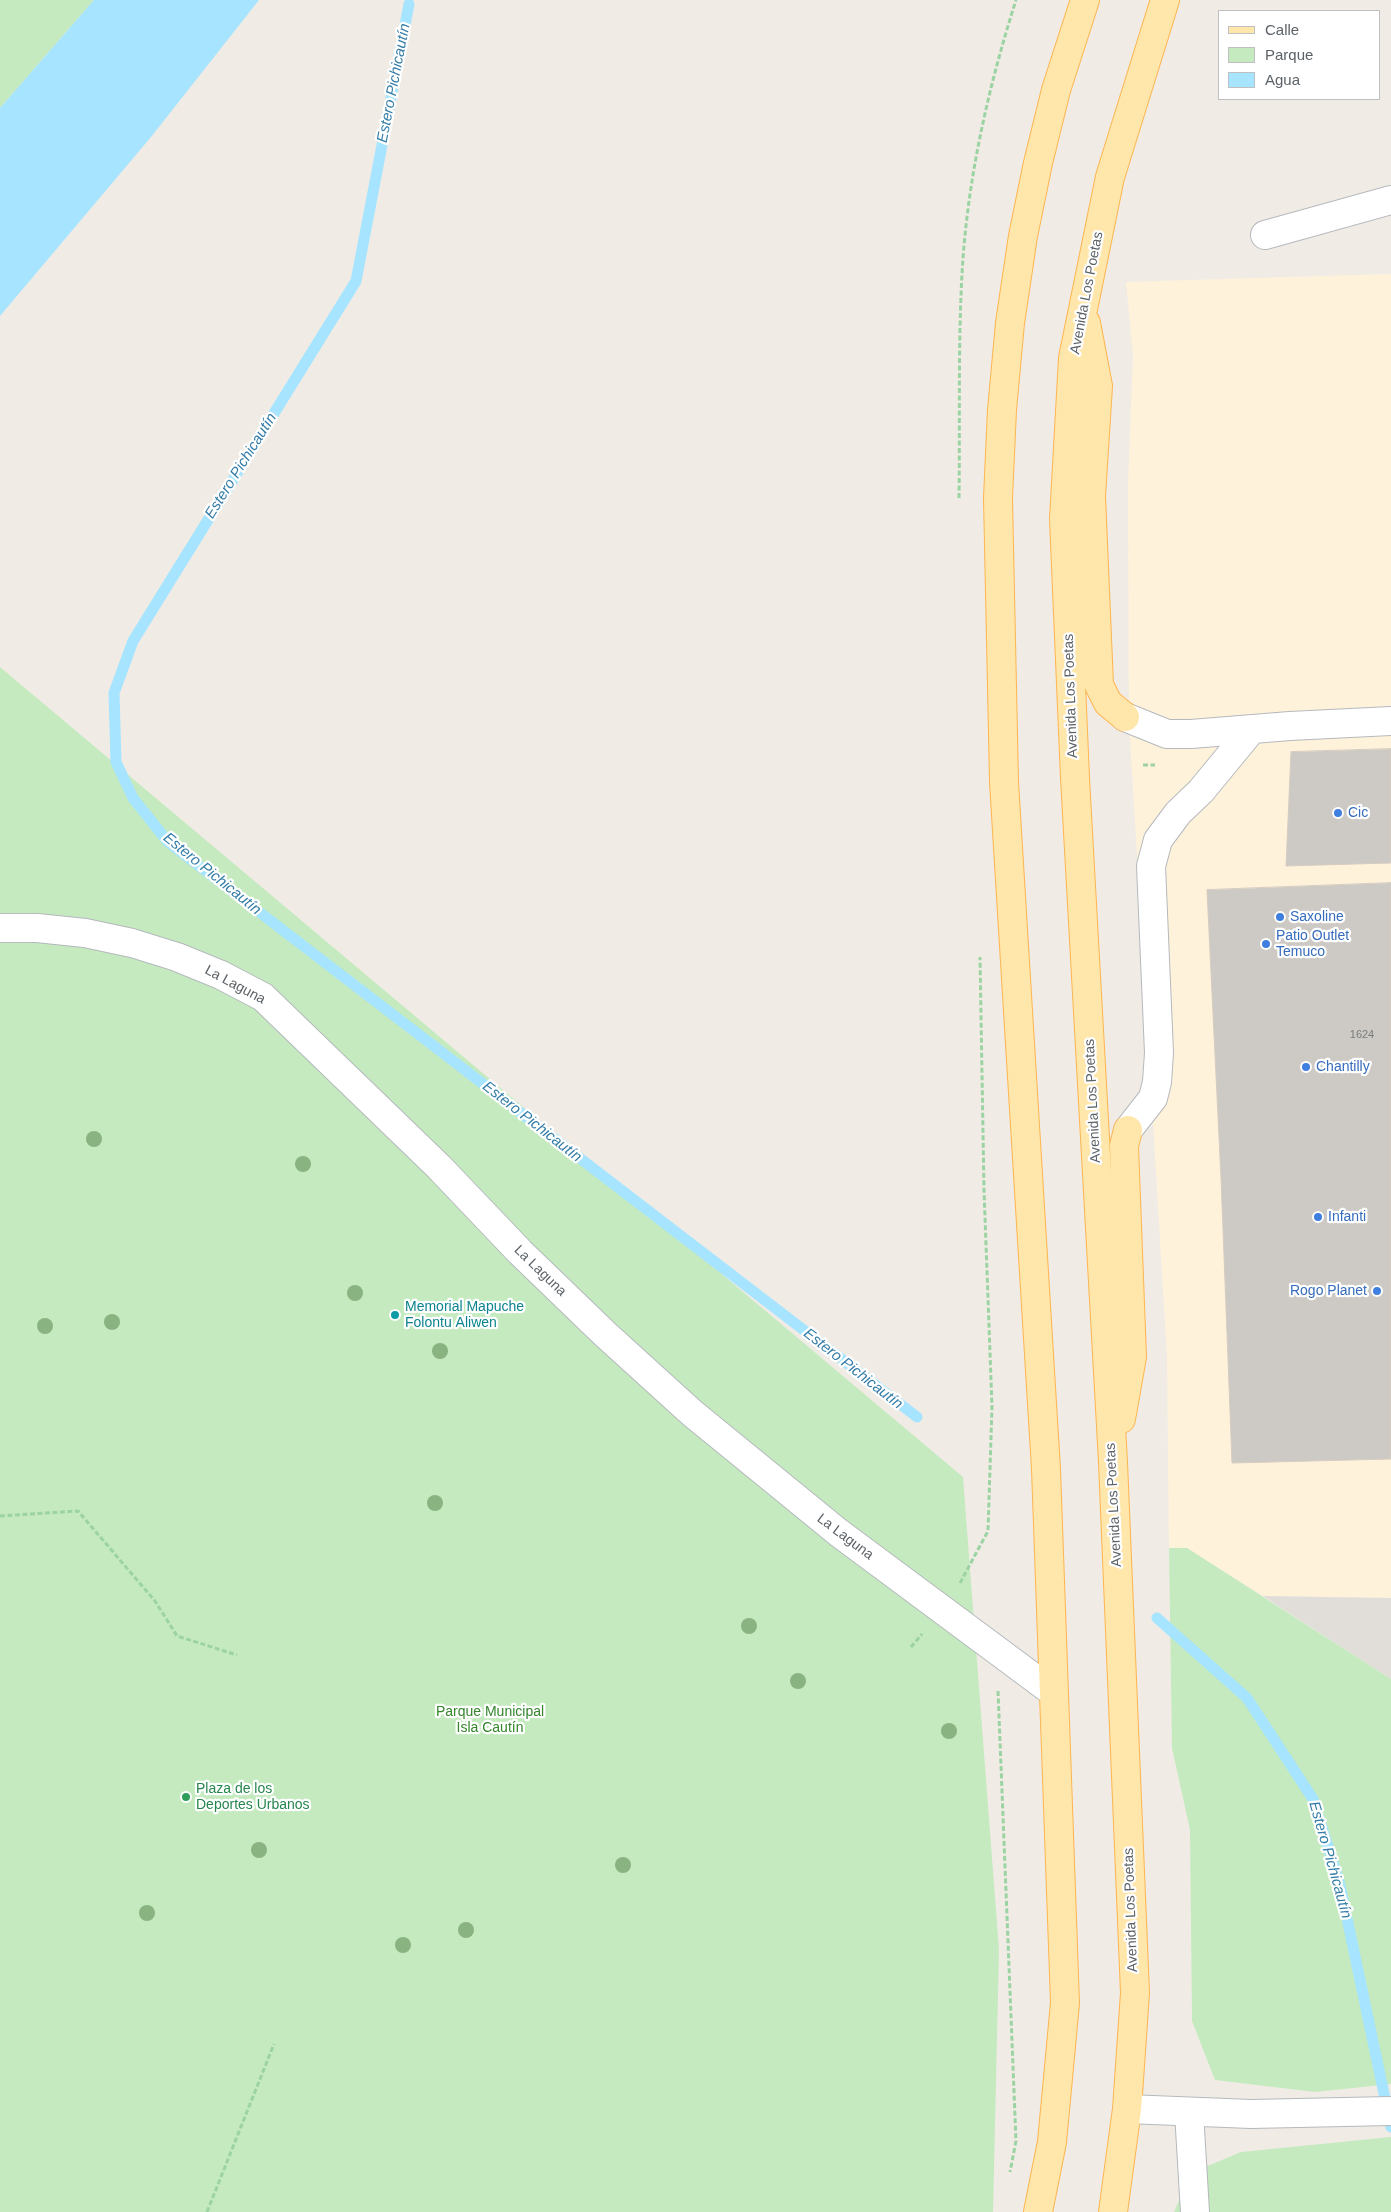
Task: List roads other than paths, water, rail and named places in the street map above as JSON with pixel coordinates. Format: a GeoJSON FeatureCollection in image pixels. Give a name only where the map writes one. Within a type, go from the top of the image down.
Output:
{"type":"FeatureCollection","features":[{"type":"Feature","properties":{"kind":"main road"},"geometry":{"type":"LineString","coordinates":[[1038,2212],[1052,2142],[1064,2003],[1046,1469],[1004,782],[998,498],[1002,410],[1010,323],[1023,236],[1056,90],[1085,0]]}},
{"type":"Feature","properties":{"kind":"main road","name":"Avenida Los Poetas"},"geometry":{"type":"LineString","coordinates":[[1113,2212],[1127,2109],[1135,1993],[1112,1462],[1075,778],[1064,519],[1074,358],[1110,177],[1165,0]]}},
{"type":"Feature","properties":{"kind":"main road"},"geometry":{"type":"LineString","coordinates":[[1084,308],[1098,386],[1091,496],[1099,684],[1108,702],[1125,717]]}},
{"type":"Feature","properties":{"kind":"main road"},"geometry":{"type":"LineString","coordinates":[[1112,1462],[1132,1357],[1124,1146],[1128,1130]]}},
{"type":"Feature","properties":{"kind":"street"},"geometry":{"type":"LineString","coordinates":[[1265,235],[1391,200]]}},
{"type":"Feature","properties":{"kind":"street"},"geometry":{"type":"LineString","coordinates":[[1125,717],[1167,734],[1213,734],[1252,729],[1391,721]]}},
{"type":"Feature","properties":{"kind":"street"},"geometry":{"type":"LineString","coordinates":[[1128,1130],[1153,1098],[1157,1082],[1159,1052],[1151,866],[1158,840],[1178,813],[1201,791],[1252,729]]}},
{"type":"Feature","properties":{"kind":"street","name":"La Laguna"},"geometry":{"type":"LineString","coordinates":[[0,928],[38,928],[85,933],[132,943],[195,964],[263,997],[439,1167],[520,1252],[605,1334],[692,1412],[839,1533],[1053,1692]]}},
{"type":"Feature","properties":{"kind":"street"},"geometry":{"type":"LineString","coordinates":[[1127,2109],[1252,2114],[1391,2111]]}},
{"type":"Feature","properties":{"kind":"street"},"geometry":{"type":"LineString","coordinates":[[1189,2112],[1195,2212]]}},
{"type":"Feature","properties":{"kind":"water"},"geometry":{"type":"Polygon","coordinates":[[[94,0],[259,0],[151,137],[0,316],[0,108],[94,0]]]}},
{"type":"Feature","properties":{"kind":"waterway","name":"Estero Pichicautín"},"geometry":{"type":"LineString","coordinates":[[409,4],[356,281],[133,641],[114,693],[116,762],[133,798],[168,842],[917,1417]]}},
{"type":"Feature","properties":{"kind":"waterway","name":"Estero Pichicautín"},"geometry":{"type":"LineString","coordinates":[[1157,1618],[1247,1698],[1313,1799],[1340,1885],[1391,2127]]}},
{"type":"Feature","properties":{"kind":"place","name":"Cic"},"geometry":{"type":"Point","coordinates":[1338,813]}},
{"type":"Feature","properties":{"kind":"place","name":"Saxoline"},"geometry":{"type":"Point","coordinates":[1280,917]}},
{"type":"Feature","properties":{"kind":"place","name":"Patio Outlet Temuco"},"geometry":{"type":"Point","coordinates":[1266,944]}},
{"type":"Feature","properties":{"kind":"place","name":"Chantilly"},"geometry":{"type":"Point","coordinates":[1306,1067]}},
{"type":"Feature","properties":{"kind":"place","name":"Infanti"},"geometry":{"type":"Point","coordinates":[1318,1217]}},
{"type":"Feature","properties":{"kind":"place","name":"Rogo Planet"},"geometry":{"type":"Point","coordinates":[1377,1291]}},
{"type":"Feature","properties":{"kind":"place","name":"Memorial Mapuche Folontu Aliwen"},"geometry":{"type":"Point","coordinates":[395,1315]}},
{"type":"Feature","properties":{"kind":"place","name":"Plaza de los Deportes Urbanos"},"geometry":{"type":"Point","coordinates":[186,1797]}},
{"type":"Feature","properties":{"kind":"park label","name":"Parque Municipal Isla Cautín"},"geometry":{"type":"Point","coordinates":[490,1720]}}]}
